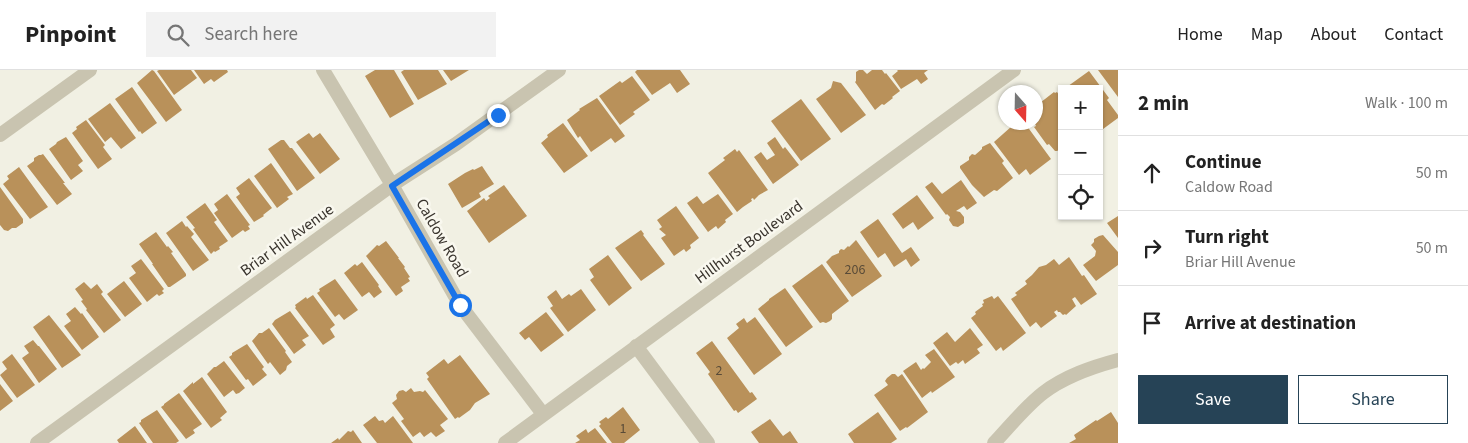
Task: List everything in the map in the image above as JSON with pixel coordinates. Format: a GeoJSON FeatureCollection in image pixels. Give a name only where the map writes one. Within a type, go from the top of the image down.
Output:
{"type":"FeatureCollection","features":[{"type":"Feature","properties":{"kind":"street"},"geometry":{"type":"LineString","coordinates":[[0,136],[90,70]]}},
{"type":"Feature","properties":{"kind":"street","name":"Caldow Road"},"geometry":{"type":"LineString","coordinates":[[323,70],[460,305],[543,414]]}},
{"type":"Feature","properties":{"kind":"street","name":"Briar Hill Avenue"},"geometry":{"type":"LineString","coordinates":[[37,443],[392,186],[470,134],[560,70]]}},
{"type":"Feature","properties":{"kind":"street","name":"Hillhurst Boulevard"},"geometry":{"type":"LineString","coordinates":[[505,443],[1014,70]]}},
{"type":"Feature","properties":{"kind":"street"},"geometry":{"type":"LineString","coordinates":[[636,346],[708,443]]}},
{"type":"Feature","properties":{"kind":"street"},"geometry":{"type":"LineString","coordinates":[[994,443],[1044,393],[1068,377],[1118,360]]}},
{"type":"Feature","properties":{"kind":"building"},"geometry":{"type":"Polygon","coordinates":[[[152,70],[182,110],[166,122],[137,83],[152,70]]]}},
{"type":"Feature","properties":{"kind":"building"},"geometry":{"type":"Polygon","coordinates":[[[191,70],[197,78],[174,95],[157,71],[191,70]]]}},
{"type":"Feature","properties":{"kind":"building"},"geometry":{"type":"Polygon","coordinates":[[[194,70],[227,70],[228,72],[214,82],[211,79],[204,84],[194,70]]]}},
{"type":"Feature","properties":{"kind":"building"},"geometry":{"type":"Polygon","coordinates":[[[375,70],[394,70],[414,104],[390,118],[365,76],[375,70]]]}},
{"type":"Feature","properties":{"kind":"building"},"geometry":{"type":"Polygon","coordinates":[[[404,70],[438,70],[447,84],[418,100],[401,72],[404,70]]]}},
{"type":"Feature","properties":{"kind":"building"},"geometry":{"type":"Polygon","coordinates":[[[443,70],[469,70],[451,81],[443,70]]]}},
{"type":"Feature","properties":{"kind":"building"},"geometry":{"type":"Polygon","coordinates":[[[637,70],[680,70],[690,84],[677,93],[670,83],[652,95],[635,72],[637,70]]]}},
{"type":"Feature","properties":{"kind":"building"},"geometry":{"type":"Polygon","coordinates":[[[863,70],[867,74],[872,70],[882,70],[900,91],[875,110],[855,82],[856,72],[863,70]]]}},
{"type":"Feature","properties":{"kind":"building"},"geometry":{"type":"Polygon","coordinates":[[[897,70],[928,70],[924,73],[928,79],[921,84],[917,79],[901,89],[892,76],[897,70]]]}},
{"type":"Feature","properties":{"kind":"building"},"geometry":{"type":"Polygon","coordinates":[[[1098,70],[1118,70],[1118,97],[1098,70]]]}},
{"type":"Feature","properties":{"kind":"building"},"geometry":{"type":"Polygon","coordinates":[[[1089,71],[1099,85],[1070,85],[1089,71]]]}},
{"type":"Feature","properties":{"kind":"building"},"geometry":{"type":"Polygon","coordinates":[[[632,76],[650,100],[633,112],[635,114],[620,125],[599,96],[620,81],[622,83],[632,76]]]}},
{"type":"Feature","properties":{"kind":"building"},"geometry":{"type":"Polygon","coordinates":[[[833,81],[841,83],[866,115],[841,133],[816,99],[831,88],[833,81]]]}},
{"type":"Feature","properties":{"kind":"building"},"geometry":{"type":"Polygon","coordinates":[[[132,87],[157,123],[142,134],[115,99],[132,87]]]}},
{"type":"Feature","properties":{"kind":"building"},"geometry":{"type":"Polygon","coordinates":[[[1103,90],[1109,98],[1107,100],[1118,115],[1118,118],[1103,129],[1103,90]]]}},
{"type":"Feature","properties":{"kind":"building"},"geometry":{"type":"Polygon","coordinates":[[[1054,92],[1058,93],[1057,151],[1049,144],[1047,145],[1036,130],[1043,130],[1043,101],[1054,92]]]}},
{"type":"Feature","properties":{"kind":"building"},"geometry":{"type":"Polygon","coordinates":[[[597,98],[625,136],[615,143],[611,138],[591,152],[580,136],[578,138],[567,120],[579,109],[597,98]]]}},
{"type":"Feature","properties":{"kind":"building"},"geometry":{"type":"Polygon","coordinates":[[[801,99],[831,139],[801,161],[771,121],[801,99]]]}},
{"type":"Feature","properties":{"kind":"building"},"geometry":{"type":"Polygon","coordinates":[[[110,103],[136,138],[121,149],[111,137],[105,142],[88,119],[110,103]]]}},
{"type":"Feature","properties":{"kind":"building"},"geometry":{"type":"Polygon","coordinates":[[[86,120],[105,145],[103,147],[112,159],[98,169],[72,133],[77,129],[76,127],[86,120]]]}},
{"type":"Feature","properties":{"kind":"building"},"geometry":{"type":"Polygon","coordinates":[[[563,123],[588,156],[564,173],[541,143],[548,137],[547,135],[563,123]]]}},
{"type":"Feature","properties":{"kind":"building"},"geometry":{"type":"Polygon","coordinates":[[[1008,130],[1030,130],[1051,159],[1030,175],[1026,169],[1019,175],[994,142],[1008,130]]]}},
{"type":"Feature","properties":{"kind":"building"},"geometry":{"type":"Polygon","coordinates":[[[309,133],[313,138],[320,133],[340,159],[320,174],[296,142],[309,133]]]}},
{"type":"Feature","properties":{"kind":"building"},"geometry":{"type":"Polygon","coordinates":[[[66,137],[83,161],[78,165],[83,171],[71,180],[49,149],[66,137]]]}},
{"type":"Feature","properties":{"kind":"building"},"geometry":{"type":"Polygon","coordinates":[[[775,137],[783,149],[785,147],[799,165],[773,184],[754,157],[761,152],[767,160],[775,155],[767,143],[775,137]]]}},
{"type":"Feature","properties":{"kind":"building"},"geometry":{"type":"Polygon","coordinates":[[[284,140],[292,148],[315,178],[297,191],[268,149],[284,140]]]}},
{"type":"Feature","properties":{"kind":"building"},"geometry":{"type":"Polygon","coordinates":[[[990,143],[1004,161],[1002,163],[1013,178],[997,191],[994,190],[984,197],[972,185],[960,166],[969,160],[972,154],[975,155],[982,147],[990,143]]]}},
{"type":"Feature","properties":{"kind":"building"},"geometry":{"type":"Polygon","coordinates":[[[735,149],[737,152],[739,150],[768,190],[754,200],[753,198],[751,199],[752,201],[737,212],[708,173],[725,160],[723,158],[735,149]]]}},
{"type":"Feature","properties":{"kind":"building"},"geometry":{"type":"Polygon","coordinates":[[[43,154],[72,194],[57,205],[27,166],[34,161],[34,158],[43,154]]]}},
{"type":"Feature","properties":{"kind":"building"},"geometry":{"type":"Polygon","coordinates":[[[271,163],[293,194],[287,197],[289,199],[277,208],[254,176],[271,163]]]}},
{"type":"Feature","properties":{"kind":"building"},"geometry":{"type":"Polygon","coordinates":[[[482,166],[494,184],[479,193],[481,197],[462,208],[448,184],[465,173],[482,166]]]}},
{"type":"Feature","properties":{"kind":"building"},"geometry":{"type":"Polygon","coordinates":[[[19,167],[48,207],[30,219],[3,184],[9,179],[7,176],[19,167]]]}},
{"type":"Feature","properties":{"kind":"building"},"geometry":{"type":"Polygon","coordinates":[[[249,178],[272,208],[254,222],[236,197],[240,194],[236,188],[249,178]]]}},
{"type":"Feature","properties":{"kind":"building"},"geometry":{"type":"Polygon","coordinates":[[[961,180],[977,203],[967,210],[964,206],[956,211],[960,212],[964,217],[964,223],[958,227],[953,226],[949,220],[950,217],[946,215],[925,187],[932,182],[942,194],[961,180]]]}},
{"type":"Feature","properties":{"kind":"building"},"geometry":{"type":"Polygon","coordinates":[[[504,185],[527,216],[489,243],[467,211],[484,198],[486,201],[490,198],[488,196],[504,185]]]}},
{"type":"Feature","properties":{"kind":"building"},"geometry":{"type":"Polygon","coordinates":[[[0,187],[23,219],[23,223],[8,231],[4,230],[0,225],[0,187]]]}},
{"type":"Feature","properties":{"kind":"building"},"geometry":{"type":"Polygon","coordinates":[[[227,194],[250,225],[248,226],[250,229],[245,232],[243,230],[232,238],[214,213],[218,210],[214,204],[227,194]]]}},
{"type":"Feature","properties":{"kind":"building"},"geometry":{"type":"Polygon","coordinates":[[[718,194],[733,214],[718,229],[716,226],[708,232],[687,203],[697,196],[703,204],[718,194]]]}},
{"type":"Feature","properties":{"kind":"building"},"geometry":{"type":"Polygon","coordinates":[[[917,195],[934,218],[918,230],[913,222],[903,229],[892,214],[917,195]]]}},
{"type":"Feature","properties":{"kind":"building"},"geometry":{"type":"Polygon","coordinates":[[[205,203],[217,220],[214,222],[228,241],[211,254],[186,217],[205,203]]]}},
{"type":"Feature","properties":{"kind":"building"},"geometry":{"type":"Polygon","coordinates":[[[676,206],[699,238],[690,245],[691,248],[686,252],[684,249],[674,256],[661,238],[666,235],[659,229],[662,227],[657,220],[676,206]]]}},
{"type":"Feature","properties":{"kind":"building"},"geometry":{"type":"Polygon","coordinates":[[[1118,216],[1118,238],[1107,223],[1118,216]]]}},
{"type":"Feature","properties":{"kind":"building"},"geometry":{"type":"Polygon","coordinates":[[[878,219],[902,253],[911,247],[920,260],[911,267],[906,259],[894,267],[885,253],[878,258],[860,232],[878,219]]]}},
{"type":"Feature","properties":{"kind":"building"},"geometry":{"type":"Polygon","coordinates":[[[182,221],[194,234],[191,237],[209,260],[193,271],[166,233],[182,221]]]}},
{"type":"Feature","properties":{"kind":"building"},"geometry":{"type":"Polygon","coordinates":[[[641,230],[665,264],[641,281],[615,248],[641,230]]]}},
{"type":"Feature","properties":{"kind":"building"},"geometry":{"type":"Polygon","coordinates":[[[156,232],[173,252],[171,253],[186,274],[186,276],[170,287],[168,287],[139,244],[156,232]]]}},
{"type":"Feature","properties":{"kind":"building"},"geometry":{"type":"Polygon","coordinates":[[[1103,235],[1118,252],[1118,265],[1096,281],[1083,265],[1095,256],[1096,251],[1091,245],[1094,239],[1103,235]]]}},
{"type":"Feature","properties":{"kind":"building"},"geometry":{"type":"Polygon","coordinates":[[[856,240],[882,276],[852,297],[826,262],[832,256],[839,253],[841,249],[844,250],[849,247],[856,240]]]}},
{"type":"Feature","properties":{"kind":"building"},"geometry":{"type":"Polygon","coordinates":[[[386,241],[410,277],[408,278],[410,281],[401,287],[403,291],[396,296],[366,256],[377,245],[379,246],[386,241]]]}},
{"type":"Feature","properties":{"kind":"building"},"geometry":{"type":"Polygon","coordinates":[[[608,255],[632,288],[609,306],[590,280],[594,277],[589,269],[608,255]]]}},
{"type":"Feature","properties":{"kind":"building"},"geometry":{"type":"Polygon","coordinates":[[[1069,257],[1097,294],[1081,305],[1075,297],[1072,299],[1076,306],[1066,315],[1057,310],[1054,312],[1057,316],[1041,328],[1036,322],[1030,327],[1011,299],[1017,295],[1015,293],[1027,284],[1025,281],[1039,267],[1046,265],[1054,259],[1059,265],[1069,257]]]}},
{"type":"Feature","properties":{"kind":"building"},"geometry":{"type":"Polygon","coordinates":[[[141,259],[164,289],[162,291],[164,293],[159,296],[157,294],[147,302],[129,278],[136,273],[131,266],[141,259]]]}},
{"type":"Feature","properties":{"kind":"building"},"geometry":{"type":"Polygon","coordinates":[[[362,262],[382,292],[374,298],[369,292],[362,297],[344,273],[355,264],[357,266],[362,262]]]}},
{"type":"Feature","properties":{"kind":"building"},"geometry":{"type":"Polygon","coordinates":[[[822,264],[849,301],[832,314],[832,319],[826,323],[820,323],[792,286],[822,264]]]}},
{"type":"Feature","properties":{"kind":"building"},"geometry":{"type":"Polygon","coordinates":[[[335,279],[358,310],[344,320],[339,314],[335,317],[317,293],[320,291],[319,289],[335,279]]]}},
{"type":"Feature","properties":{"kind":"building"},"geometry":{"type":"Polygon","coordinates":[[[124,281],[142,304],[125,317],[107,294],[124,281]]]}},
{"type":"Feature","properties":{"kind":"building"},"geometry":{"type":"Polygon","coordinates":[[[84,282],[91,289],[97,284],[103,292],[101,294],[121,320],[104,333],[86,310],[81,301],[83,300],[75,289],[84,282]]]}},
{"type":"Feature","properties":{"kind":"building"},"geometry":{"type":"Polygon","coordinates":[[[785,288],[813,327],[786,347],[758,309],[785,288]]]}},
{"type":"Feature","properties":{"kind":"building"},"geometry":{"type":"Polygon","coordinates":[[[581,289],[596,310],[568,332],[550,308],[553,306],[547,297],[556,290],[562,299],[569,294],[571,296],[581,289]]]}},
{"type":"Feature","properties":{"kind":"building"},"geometry":{"type":"Polygon","coordinates":[[[313,295],[335,325],[330,329],[335,337],[323,345],[295,308],[295,305],[306,297],[307,299],[313,295]]]}},
{"type":"Feature","properties":{"kind":"building"},"geometry":{"type":"Polygon","coordinates":[[[992,296],[994,299],[998,296],[1026,333],[1003,351],[1001,347],[996,351],[971,318],[983,306],[983,300],[992,296]]]}},
{"type":"Feature","properties":{"kind":"building"},"geometry":{"type":"Polygon","coordinates":[[[75,307],[82,313],[99,337],[82,350],[64,326],[71,321],[66,314],[75,307]]]}},
{"type":"Feature","properties":{"kind":"building"},"geometry":{"type":"Polygon","coordinates":[[[290,311],[309,336],[302,340],[306,345],[294,354],[272,324],[290,311]]]}},
{"type":"Feature","properties":{"kind":"building"},"geometry":{"type":"Polygon","coordinates":[[[546,312],[564,335],[541,352],[529,337],[525,340],[519,333],[546,312]]]}},
{"type":"Feature","properties":{"kind":"building"},"geometry":{"type":"Polygon","coordinates":[[[49,315],[81,355],[62,368],[33,327],[49,315]]]}},
{"type":"Feature","properties":{"kind":"building"},"geometry":{"type":"Polygon","coordinates":[[[755,317],[782,354],[754,375],[727,338],[739,328],[736,324],[744,318],[747,323],[755,317]]]}},
{"type":"Feature","properties":{"kind":"building"},"geometry":{"type":"Polygon","coordinates":[[[269,328],[292,362],[280,375],[270,362],[268,364],[252,341],[259,333],[269,328]]]}},
{"type":"Feature","properties":{"kind":"building"},"geometry":{"type":"Polygon","coordinates":[[[970,328],[983,345],[977,349],[980,353],[965,364],[963,360],[958,364],[956,362],[950,366],[933,343],[947,332],[955,342],[970,328]]]}},
{"type":"Feature","properties":{"kind":"building"},"geometry":{"type":"Polygon","coordinates":[[[33,340],[57,369],[39,383],[22,358],[29,353],[24,346],[33,340]]]}},
{"type":"Feature","properties":{"kind":"building"},"geometry":{"type":"Polygon","coordinates":[[[712,341],[750,393],[752,392],[757,399],[738,413],[736,410],[734,411],[708,374],[710,372],[696,353],[712,341]]]}},
{"type":"Feature","properties":{"kind":"building"},"geometry":{"type":"Polygon","coordinates":[[[247,344],[264,367],[262,369],[267,375],[253,386],[248,379],[246,380],[229,357],[247,344]]]}},
{"type":"Feature","properties":{"kind":"building"},"geometry":{"type":"Polygon","coordinates":[[[934,349],[955,377],[922,398],[903,371],[916,362],[921,370],[924,369],[931,362],[925,355],[934,349]]]}},
{"type":"Feature","properties":{"kind":"building"},"geometry":{"type":"Polygon","coordinates":[[[12,354],[35,385],[17,398],[0,375],[7,369],[2,362],[12,354]]]}},
{"type":"Feature","properties":{"kind":"building"},"geometry":{"type":"Polygon","coordinates":[[[460,355],[490,394],[475,403],[470,410],[459,418],[455,419],[427,379],[429,377],[426,373],[444,359],[448,364],[460,355]]]}},
{"type":"Feature","properties":{"kind":"building"},"geometry":{"type":"Polygon","coordinates":[[[224,361],[245,388],[236,394],[233,390],[224,397],[207,374],[224,361]]]}},
{"type":"Feature","properties":{"kind":"building"},"geometry":{"type":"Polygon","coordinates":[[[892,374],[898,377],[902,374],[928,412],[900,431],[874,395],[888,385],[885,381],[892,374]]]}},
{"type":"Feature","properties":{"kind":"building"},"geometry":{"type":"Polygon","coordinates":[[[202,377],[227,412],[220,418],[222,420],[211,428],[183,391],[202,377]]]}},
{"type":"Feature","properties":{"kind":"building"},"geometry":{"type":"Polygon","coordinates":[[[0,384],[13,401],[0,411],[0,384]]]}},
{"type":"Feature","properties":{"kind":"building"},"geometry":{"type":"Polygon","coordinates":[[[411,388],[414,392],[423,392],[425,390],[448,419],[440,425],[445,431],[436,437],[431,432],[424,437],[420,432],[413,437],[401,421],[404,419],[392,403],[397,399],[396,395],[399,391],[403,390],[406,392],[411,388]]]}},
{"type":"Feature","properties":{"kind":"building"},"geometry":{"type":"Polygon","coordinates":[[[179,393],[202,424],[193,430],[195,433],[186,439],[161,407],[179,393]]]}},
{"type":"Feature","properties":{"kind":"building"},"geometry":{"type":"Polygon","coordinates":[[[623,407],[640,430],[624,443],[612,443],[599,426],[601,424],[599,422],[606,417],[608,419],[623,407]]]}},
{"type":"Feature","properties":{"kind":"building"},"geometry":{"type":"Polygon","coordinates":[[[157,410],[179,441],[176,443],[153,443],[139,423],[157,410]]]}},
{"type":"Feature","properties":{"kind":"building"},"geometry":{"type":"Polygon","coordinates":[[[878,412],[897,439],[891,443],[854,443],[848,434],[878,412]]]}},
{"type":"Feature","properties":{"kind":"building"},"geometry":{"type":"Polygon","coordinates":[[[1111,412],[1118,423],[1118,443],[1069,443],[1076,439],[1074,435],[1111,412]]]}},
{"type":"Feature","properties":{"kind":"building"},"geometry":{"type":"Polygon","coordinates":[[[375,416],[379,421],[383,420],[385,423],[393,416],[413,443],[377,443],[363,425],[375,416]]]}},
{"type":"Feature","properties":{"kind":"building"},"geometry":{"type":"Polygon","coordinates":[[[770,419],[783,436],[790,431],[798,443],[759,443],[751,432],[770,419]]]}},
{"type":"Feature","properties":{"kind":"building"},"geometry":{"type":"Polygon","coordinates":[[[135,426],[147,443],[119,443],[117,440],[135,426]]]}},
{"type":"Feature","properties":{"kind":"building"},"geometry":{"type":"Polygon","coordinates":[[[595,428],[607,443],[575,443],[580,440],[576,436],[586,429],[588,433],[595,428]]]}},
{"type":"Feature","properties":{"kind":"building"},"geometry":{"type":"Polygon","coordinates":[[[353,430],[362,443],[331,443],[338,438],[339,440],[348,431],[351,432],[353,430]]]}},
{"type":"Feature","properties":{"kind":"route"},"geometry":{"type":"LineString","coordinates":[[460,305],[392,186],[498,115]]}}]}
